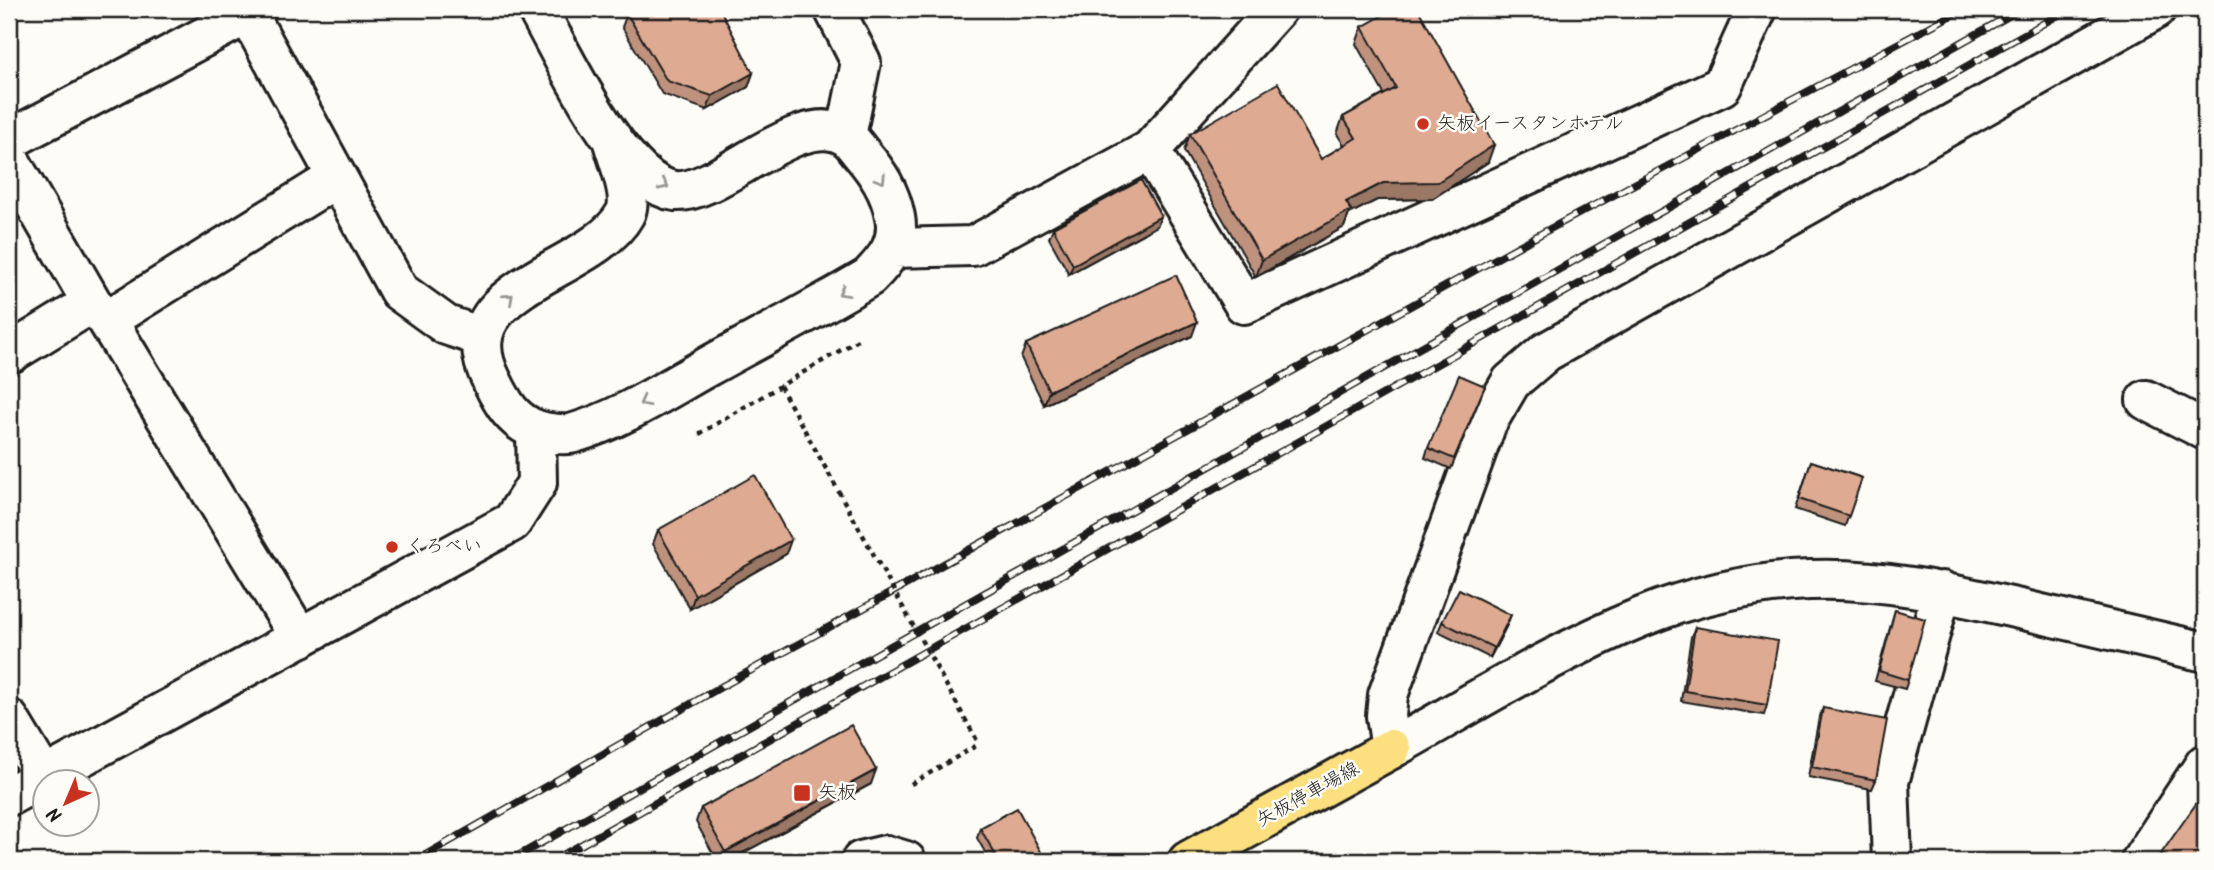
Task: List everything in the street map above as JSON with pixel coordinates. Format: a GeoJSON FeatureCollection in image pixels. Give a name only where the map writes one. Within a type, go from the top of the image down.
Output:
{"type":"FeatureCollection","features":[{"type":"Feature","properties":{"kind":"main road","name":"矢板停車場線"},"geometry":{"type":"LineString","coordinates":[[1188,861],[1391,749]]}},
{"type":"Feature","properties":{"kind":"street"},"geometry":{"type":"LineString","coordinates":[[537,9],[613,142],[636,171],[675,191],[698,186],[806,133],[831,132],[846,136],[874,168],[890,194],[897,227],[893,247],[869,277],[622,414],[570,434],[536,430],[507,411],[484,366],[482,337],[500,305],[517,291],[615,229],[626,211],[626,192],[613,142]]}},
{"type":"Feature","properties":{"kind":"street"},"geometry":{"type":"LineString","coordinates":[[834,9],[861,62],[846,136]]}},
{"type":"Feature","properties":{"kind":"street"},"geometry":{"type":"LineString","coordinates":[[893,247],[973,246],[1150,150],[1277,9]]}},
{"type":"Feature","properties":{"kind":"street"},"geometry":{"type":"LineString","coordinates":[[1150,150],[1244,304],[1722,86],[1757,9]]}},
{"type":"Feature","properties":{"kind":"street"},"geometry":{"type":"LineString","coordinates":[[2156,9],[1546,352],[1511,382],[1487,423],[1388,695],[1386,716],[1391,749],[1589,641],[1641,617],[1701,597],[1755,586],[1810,580],[1867,582],[1942,591],[2204,648]]}},
{"type":"Feature","properties":{"kind":"street"},"geometry":{"type":"LineString","coordinates":[[9,140],[253,11],[336,178],[399,290],[446,325],[482,337]]}},
{"type":"Feature","properties":{"kind":"street"},"geometry":{"type":"LineString","coordinates":[[9,159],[300,638]]}},
{"type":"Feature","properties":{"kind":"street"},"geometry":{"type":"LineString","coordinates":[[9,354],[100,312],[336,178]]}},
{"type":"Feature","properties":{"kind":"street"},"geometry":{"type":"LineString","coordinates":[[2146,401],[2205,430]]}},
{"type":"Feature","properties":{"kind":"street"},"geometry":{"type":"LineString","coordinates":[[61,768],[512,522],[537,483],[536,430]]}},
{"type":"Feature","properties":{"kind":"street"},"geometry":{"type":"LineString","coordinates":[[1892,861],[1889,782],[1942,591]]}},
{"type":"Feature","properties":{"kind":"street"},"geometry":{"type":"LineString","coordinates":[[9,719],[39,768]]}},
{"type":"Feature","properties":{"kind":"street"},"geometry":{"type":"LineString","coordinates":[[2141,861],[2205,764]]}},
{"type":"Feature","properties":{"kind":"street"},"geometry":{"type":"LineString","coordinates":[[9,796],[32,784]]}},
{"type":"Feature","properties":{"kind":"street"},"geometry":{"type":"LineString","coordinates":[[864,860],[886,855],[906,861]]}},
{"type":"Feature","properties":{"kind":"path"},"geometry":{"type":"LineString","coordinates":[[699,434],[858,340]]}},
{"type":"Feature","properties":{"kind":"path"},"geometry":{"type":"LineString","coordinates":[[780,386],[979,744],[911,784]]}},
{"type":"Feature","properties":{"kind":"building"},"geometry":{"type":"Polygon","coordinates":[[[636,9],[720,9],[753,73],[712,96],[667,81],[627,14],[636,9]]]}},
{"type":"Feature","properties":{"kind":"building"},"geometry":{"type":"Polygon","coordinates":[[[1394,9],[1418,9],[1494,145],[1438,182],[1383,183],[1346,202],[1351,210],[1262,260],[1190,134],[1278,83],[1321,159],[1356,138],[1343,117],[1396,88],[1362,27],[1394,9]]]}},
{"type":"Feature","properties":{"kind":"building"},"geometry":{"type":"Polygon","coordinates":[[[1141,180],[1161,216],[1073,265],[1053,228],[1141,180]]]}},
{"type":"Feature","properties":{"kind":"building"},"geometry":{"type":"Polygon","coordinates":[[[1176,275],[1197,322],[1049,391],[1026,344],[1176,275]]]}},
{"type":"Feature","properties":{"kind":"building"},"geometry":{"type":"Polygon","coordinates":[[[1459,375],[1485,386],[1454,459],[1428,448],[1459,375]]]}},
{"type":"Feature","properties":{"kind":"building"},"geometry":{"type":"Polygon","coordinates":[[[1811,461],[1862,478],[1849,516],[1799,499],[1811,461]]]}},
{"type":"Feature","properties":{"kind":"building"},"geometry":{"type":"Polygon","coordinates":[[[755,475],[791,540],[695,595],[658,530],[755,475]]]}},
{"type":"Feature","properties":{"kind":"building"},"geometry":{"type":"Polygon","coordinates":[[[1459,589],[1511,615],[1494,648],[1442,622],[1459,589]]]}},
{"type":"Feature","properties":{"kind":"building"},"geometry":{"type":"Polygon","coordinates":[[[1895,610],[1925,619],[1908,680],[1879,671],[1895,610]]]}},
{"type":"Feature","properties":{"kind":"building"},"geometry":{"type":"Polygon","coordinates":[[[1695,627],[1778,641],[1767,705],[1685,691],[1695,627]]]}},
{"type":"Feature","properties":{"kind":"building"},"geometry":{"type":"Polygon","coordinates":[[[1823,708],[1887,720],[1876,780],[1812,767],[1823,708]]]}},
{"type":"Feature","properties":{"kind":"building"},"geometry":{"type":"Polygon","coordinates":[[[851,725],[876,770],[725,852],[701,808],[851,725]]]}},
{"type":"Feature","properties":{"kind":"building"},"geometry":{"type":"Polygon","coordinates":[[[2205,791],[2205,861],[2156,861],[2205,791]]]}},
{"type":"Feature","properties":{"kind":"building"},"geometry":{"type":"Polygon","coordinates":[[[1017,808],[1046,861],[999,861],[980,828],[1017,808]]]}},
{"type":"Feature","properties":{"kind":"railway"},"geometry":{"type":"LineString","coordinates":[[415,861],[719,688],[1546,231],[1963,9]]}},
{"type":"Feature","properties":{"kind":"railway"},"geometry":{"type":"LineString","coordinates":[[509,861],[2021,9]]}},
{"type":"Feature","properties":{"kind":"railway"},"geometry":{"type":"LineString","coordinates":[[552,861],[2069,9]]}},
{"type":"Feature","properties":{"kind":"place","name":"矢板イースタンホテル"},"geometry":{"type":"Point","coordinates":[1423,124]}},
{"type":"Feature","properties":{"kind":"place","name":"くろべい"},"geometry":{"type":"Point","coordinates":[392,547]}},
{"type":"Feature","properties":{"kind":"place","name":"矢板"},"geometry":{"type":"Point","coordinates":[802,793]}}]}
